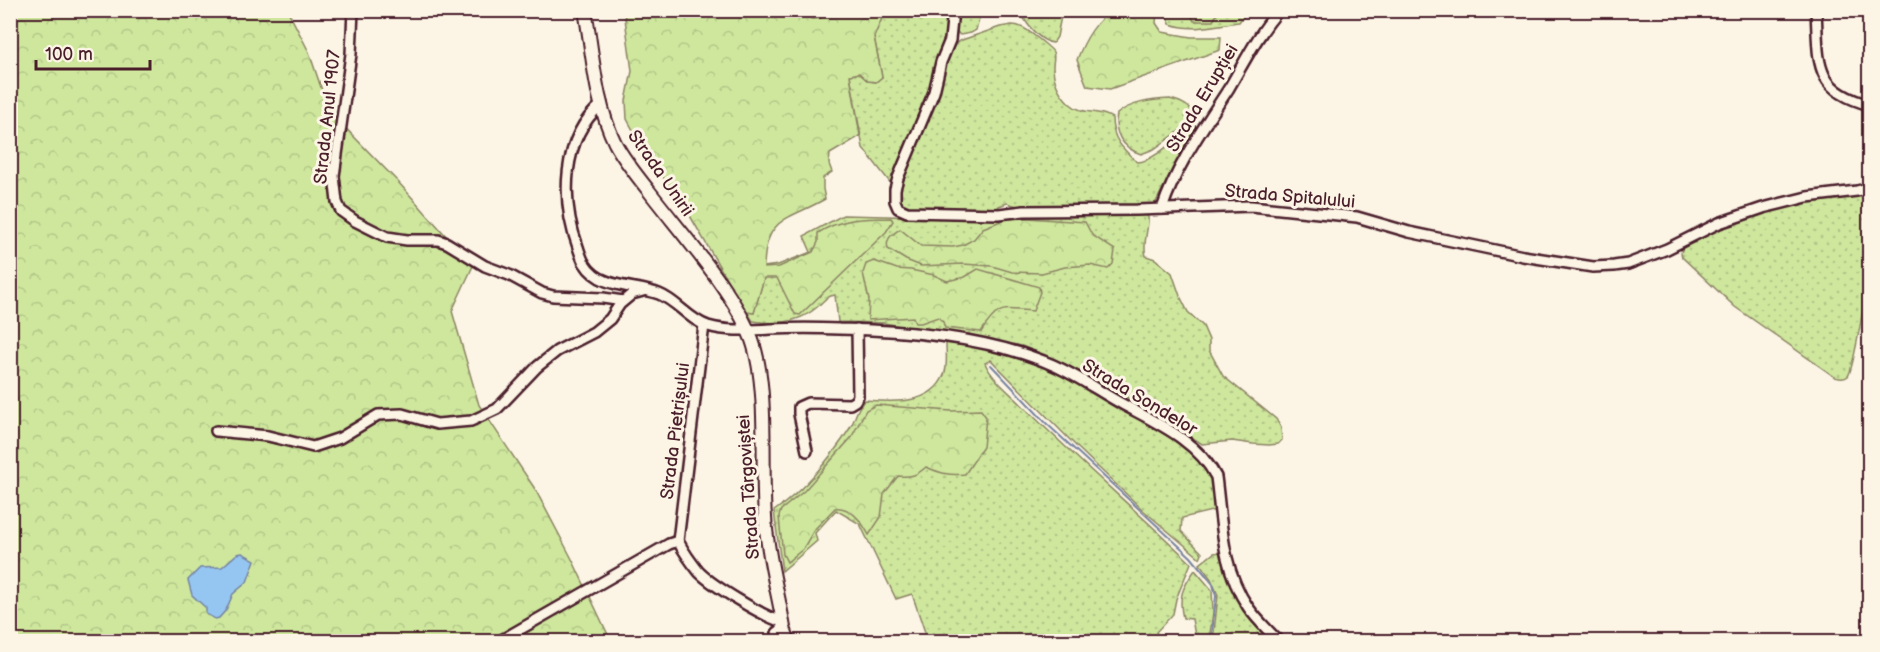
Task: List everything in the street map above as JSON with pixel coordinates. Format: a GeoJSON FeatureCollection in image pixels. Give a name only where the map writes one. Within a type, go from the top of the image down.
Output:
{"type":"FeatureCollection","features":[{"type":"Feature","properties":{"kind":"main road","name":"Strada Unirii"},"geometry":{"type":"LineString","coordinates":[[585,10],[602,104],[608,128],[620,153],[707,266],[747,331]]}},
{"type":"Feature","properties":{"kind":"main road","name":"Strada Târgoviștei"},"geometry":{"type":"LineString","coordinates":[[747,331],[758,370],[767,541],[789,642]]}},
{"type":"Feature","properties":{"kind":"street","name":"Strada Anul 1907"},"geometry":{"type":"LineString","coordinates":[[353,10],[351,54],[334,176],[337,202],[341,211],[355,221],[387,237],[407,240],[438,240],[447,243],[485,266],[509,275],[542,293],[561,297],[623,301]]}},
{"type":"Feature","properties":{"kind":"street","name":"Strada Spitalului"},"geometry":{"type":"LineString","coordinates":[[953,10],[950,40],[941,62],[934,92],[895,189],[895,201],[898,208],[907,212],[999,214],[1024,211],[1251,206],[1357,217],[1409,232],[1523,256],[1593,267],[1614,266],[1638,260],[1667,249],[1719,223],[1763,208],[1807,197],[1869,188]]}},
{"type":"Feature","properties":{"kind":"street","name":"Strada Erupției"},"geometry":{"type":"LineString","coordinates":[[1162,208],[1171,181],[1185,155],[1263,29],[1279,10]]}},
{"type":"Feature","properties":{"kind":"street"},"geometry":{"type":"LineString","coordinates":[[1816,10],[1819,56],[1825,77],[1833,89],[1844,96],[1869,105]]}},
{"type":"Feature","properties":{"kind":"street"},"geometry":{"type":"LineString","coordinates":[[602,104],[593,112],[583,128],[568,165],[568,213],[585,265],[595,275],[605,280],[643,291]]}},
{"type":"Feature","properties":{"kind":"street"},"geometry":{"type":"LineString","coordinates":[[216,431],[268,436],[313,447],[340,438],[378,415],[402,414],[437,424],[471,421],[497,409],[537,367],[557,351],[600,328],[623,301],[632,294],[643,291],[650,291],[669,299],[704,325],[747,331]]}},
{"type":"Feature","properties":{"kind":"street","name":"Strada Pietrișului"},"geometry":{"type":"LineString","coordinates":[[678,541],[704,325]]}},
{"type":"Feature","properties":{"kind":"street"},"geometry":{"type":"LineString","coordinates":[[807,451],[799,407],[808,403],[850,404],[858,396],[857,329]]}},
{"type":"Feature","properties":{"kind":"street","name":"Strada Sondelor"},"geometry":{"type":"LineString","coordinates":[[747,331],[857,329],[948,338],[992,347],[1041,361],[1078,376],[1109,397],[1171,431],[1194,449],[1213,471],[1216,477],[1219,519],[1228,566],[1247,607],[1279,642]]}},
{"type":"Feature","properties":{"kind":"street"},"geometry":{"type":"LineString","coordinates":[[498,642],[678,541],[684,553],[700,573],[765,616],[784,625],[777,633],[779,642]]}},
{"type":"Feature","properties":{"kind":"green space"},"geometry":{"type":"Polygon","coordinates":[[[788,10],[812,19],[821,18],[823,11],[885,11],[874,37],[882,77],[876,82],[868,81],[859,73],[850,75],[860,136],[830,154],[829,164],[832,172],[823,178],[825,199],[789,217],[774,229],[765,251],[764,268],[779,267],[813,252],[818,242],[818,233],[844,221],[891,218],[893,221],[886,232],[800,315],[795,314],[777,278],[764,278],[754,313],[747,312],[689,214],[644,150],[627,119],[626,101],[632,71],[624,11],[788,10]]]}},
{"type":"Feature","properties":{"kind":"green space"},"geometry":{"type":"Polygon","coordinates":[[[11,11],[288,11],[309,52],[329,111],[399,183],[473,266],[452,311],[479,405],[535,489],[611,641],[11,641],[11,11]]]}},
{"type":"Feature","properties":{"kind":"green space"},"geometry":{"type":"Polygon","coordinates":[[[885,11],[950,11],[947,40],[941,48],[935,83],[899,163],[892,185],[863,148],[850,75],[859,73],[868,81],[876,82],[882,77],[874,37],[885,11]]]}},
{"type":"Feature","properties":{"kind":"green space"},"geometry":{"type":"Polygon","coordinates":[[[957,11],[981,11],[976,30],[960,35],[956,31],[957,11]]]}},
{"type":"Feature","properties":{"kind":"green space"},"geometry":{"type":"Polygon","coordinates":[[[1021,11],[1062,11],[1057,37],[1053,43],[1043,39],[1034,31],[1021,11]]]}},
{"type":"Feature","properties":{"kind":"green space"},"geometry":{"type":"Polygon","coordinates":[[[1111,11],[1157,11],[1156,23],[1162,32],[1191,37],[1221,37],[1220,50],[1110,89],[1087,86],[1077,60],[1091,32],[1111,11]]]}},
{"type":"Feature","properties":{"kind":"green space"},"geometry":{"type":"Polygon","coordinates":[[[1165,11],[1247,11],[1239,22],[1195,28],[1170,24],[1165,11]]]}},
{"type":"Feature","properties":{"kind":"green space"},"geometry":{"type":"Polygon","coordinates":[[[1189,11],[1219,11],[1213,21],[1194,21],[1189,11]]]}},
{"type":"Feature","properties":{"kind":"green space"},"geometry":{"type":"Polygon","coordinates":[[[1012,25],[1024,28],[1052,50],[1055,81],[1065,99],[1080,110],[1112,118],[1112,125],[1119,143],[1137,162],[1158,153],[1193,126],[1200,127],[1173,168],[1156,202],[1150,206],[1070,208],[1017,206],[1007,203],[999,206],[995,211],[912,210],[901,205],[897,193],[903,171],[919,141],[923,125],[939,90],[948,51],[959,41],[1012,25]]]}},
{"type":"Feature","properties":{"kind":"green space"},"geometry":{"type":"Polygon","coordinates":[[[1170,99],[1187,106],[1195,120],[1154,149],[1141,154],[1129,148],[1118,133],[1117,114],[1135,104],[1170,99]]]}},
{"type":"Feature","properties":{"kind":"green space"},"geometry":{"type":"Polygon","coordinates":[[[1869,192],[1868,275],[1853,359],[1848,376],[1845,378],[1835,377],[1735,307],[1682,257],[1684,244],[1690,239],[1731,223],[1794,202],[1869,192]]]}},
{"type":"Feature","properties":{"kind":"green space"},"geometry":{"type":"Polygon","coordinates":[[[1024,214],[1144,214],[1148,217],[1146,256],[1155,259],[1172,273],[1188,312],[1203,326],[1209,340],[1209,350],[1223,376],[1276,419],[1281,428],[1282,440],[1278,444],[1269,445],[1232,441],[1202,444],[1152,411],[1071,367],[1022,346],[884,323],[838,322],[835,295],[827,298],[802,317],[786,322],[753,321],[747,312],[754,313],[764,278],[764,267],[778,265],[811,252],[804,236],[843,215],[970,218],[1024,214]]]}},
{"type":"Feature","properties":{"kind":"green space"},"geometry":{"type":"Polygon","coordinates":[[[1006,219],[1085,222],[1092,235],[1115,250],[1113,264],[1108,269],[1090,265],[1065,267],[1042,273],[1012,272],[992,266],[963,264],[921,266],[888,249],[887,245],[888,239],[900,229],[921,246],[953,247],[974,239],[983,228],[1006,219]]]}},
{"type":"Feature","properties":{"kind":"green space"},"geometry":{"type":"Polygon","coordinates":[[[874,261],[897,269],[934,275],[947,281],[965,277],[978,269],[1039,287],[1040,292],[1033,311],[1003,310],[998,312],[981,332],[945,328],[938,317],[921,323],[915,323],[913,317],[868,320],[869,300],[863,273],[866,264],[874,261]]]}},
{"type":"Feature","properties":{"kind":"green space"},"geometry":{"type":"Polygon","coordinates":[[[946,343],[977,346],[1067,374],[1187,448],[1207,468],[1212,482],[1216,510],[1182,518],[1181,531],[1202,553],[1200,558],[1144,511],[991,360],[985,363],[1006,390],[1191,563],[1176,599],[1173,614],[1156,632],[1161,641],[928,641],[912,594],[896,599],[860,524],[836,510],[815,533],[817,541],[782,571],[774,511],[806,484],[825,462],[850,428],[865,400],[910,400],[930,392],[938,385],[946,368],[946,343]]]}},
{"type":"Feature","properties":{"kind":"green space"},"geometry":{"type":"Polygon","coordinates":[[[876,405],[951,411],[981,410],[986,417],[983,447],[965,474],[945,474],[926,467],[913,475],[898,476],[884,494],[881,517],[869,535],[851,512],[835,508],[814,530],[803,549],[787,562],[783,554],[780,528],[781,510],[804,491],[851,438],[866,410],[876,405]]]}},
{"type":"Feature","properties":{"kind":"green space"},"geometry":{"type":"Polygon","coordinates":[[[1223,552],[1227,568],[1276,641],[1213,641],[1218,595],[1211,579],[1200,564],[1214,553],[1223,552]]]}},
{"type":"Feature","properties":{"kind":"green space"},"geometry":{"type":"Polygon","coordinates":[[[1195,570],[1212,590],[1213,612],[1209,641],[1196,641],[1192,619],[1183,618],[1182,593],[1195,570]]]}},
{"type":"Feature","properties":{"kind":"water"},"geometry":{"type":"Polygon","coordinates":[[[242,553],[255,560],[247,582],[233,594],[226,610],[215,619],[206,614],[206,608],[192,595],[188,580],[200,568],[222,567],[237,554],[242,553]]]}},
{"type":"Feature","properties":{"kind":"waterway"},"geometry":{"type":"LineString","coordinates":[[991,365],[1047,424],[1191,557],[1213,584],[1216,596],[1211,642]]}}]}
